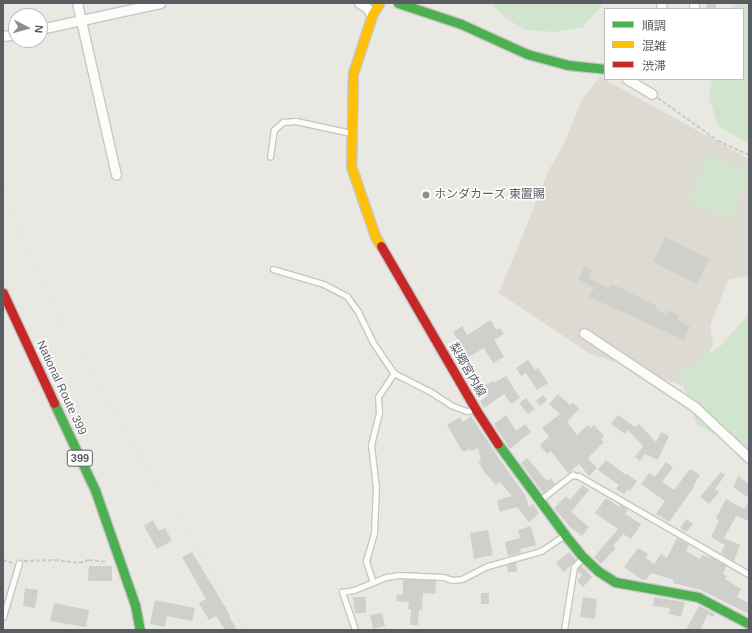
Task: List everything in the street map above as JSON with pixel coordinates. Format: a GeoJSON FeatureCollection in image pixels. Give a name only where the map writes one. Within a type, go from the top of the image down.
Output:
{"type":"FeatureCollection","features":[{"type":"Feature","properties":{"kind":"main road","name":"梨郷宮内線"},"geometry":{"type":"LineString","coordinates":[[379,3],[372,15],[353,73],[350,166],[375,236],[476,410],[506,456],[565,535],[583,557],[598,571],[615,582],[698,597],[749,624]]}},
{"type":"Feature","properties":{"kind":"main road"},"geometry":{"type":"LineString","coordinates":[[398,3],[461,24],[528,54],[568,65],[604,68]]}},
{"type":"Feature","properties":{"kind":"main road","name":"National Route 399"},"geometry":{"type":"LineString","coordinates":[[3,293],[95,490],[123,570],[140,630]]}},
{"type":"Feature","properties":{"kind":"street"},"geometry":{"type":"LineString","coordinates":[[77,3],[80,22],[116,175]]}},
{"type":"Feature","properties":{"kind":"street"},"geometry":{"type":"LineString","coordinates":[[48,28],[80,22],[160,3]]}},
{"type":"Feature","properties":{"kind":"street"},"geometry":{"type":"LineString","coordinates":[[359,3],[367,8],[372,15]]}},
{"type":"Feature","properties":{"kind":"street"},"geometry":{"type":"LineString","coordinates":[[629,80],[652,94]]}},
{"type":"Feature","properties":{"kind":"street"},"geometry":{"type":"LineString","coordinates":[[584,333],[695,406],[749,458]]}},
{"type":"Feature","properties":{"kind":"lane"},"geometry":{"type":"LineString","coordinates":[[270,156],[274,130],[283,122],[296,121],[351,133]]}},
{"type":"Feature","properties":{"kind":"lane"},"geometry":{"type":"LineString","coordinates":[[273,269],[324,284],[347,296],[358,311],[373,342],[394,373],[428,390],[451,405],[467,411],[476,410]]}},
{"type":"Feature","properties":{"kind":"lane"},"geometry":{"type":"LineString","coordinates":[[373,583],[366,561],[374,533],[376,488],[371,445],[378,414],[378,397],[394,373]]}},
{"type":"Feature","properties":{"kind":"lane"},"geometry":{"type":"LineString","coordinates":[[540,500],[572,475],[578,476],[749,574]]}},
{"type":"Feature","properties":{"kind":"lane"},"geometry":{"type":"LineString","coordinates":[[355,630],[342,592],[354,590],[386,577],[443,577],[452,580],[462,579],[488,566],[541,551],[565,535]]}},
{"type":"Feature","properties":{"kind":"lane"},"geometry":{"type":"LineString","coordinates":[[564,630],[574,567],[583,557]]}},
{"type":"Feature","properties":{"kind":"lane"},"geometry":{"type":"LineString","coordinates":[[3,617],[19,563]]}},
{"type":"Feature","properties":{"kind":"path"},"geometry":{"type":"LineString","coordinates":[[652,94],[718,141],[749,155]]}},
{"type":"Feature","properties":{"kind":"path"},"geometry":{"type":"LineString","coordinates":[[3,560],[19,563],[26,560],[79,563],[91,560],[113,563],[123,570]]}},
{"type":"Feature","properties":{"kind":"shaded area"},"geometry":{"type":"Polygon","coordinates":[[[600,77],[749,159],[749,276],[728,280],[710,326],[713,344],[695,390],[589,353],[499,293],[549,170],[563,146],[581,101],[600,77]]]}},
{"type":"Feature","properties":{"kind":"green space"},"geometry":{"type":"Polygon","coordinates":[[[491,3],[604,3],[583,27],[556,32],[525,30],[504,17],[491,3]]]}},
{"type":"Feature","properties":{"kind":"green space"},"geometry":{"type":"Polygon","coordinates":[[[737,3],[749,3],[749,144],[718,126],[709,98],[712,80],[744,80],[744,8],[734,8],[737,3]]]}},
{"type":"Feature","properties":{"kind":"green space"},"geometry":{"type":"Polygon","coordinates":[[[709,154],[749,173],[749,178],[729,221],[687,201],[709,154]]]}},
{"type":"Feature","properties":{"kind":"green space"},"geometry":{"type":"Polygon","coordinates":[[[749,313],[749,452],[697,425],[679,374],[722,345],[749,313]]]}},
{"type":"Feature","properties":{"kind":"building"},"geometry":{"type":"Polygon","coordinates":[[[707,3],[716,3],[716,8],[706,8],[707,3]]]}},
{"type":"Feature","properties":{"kind":"building"},"geometry":{"type":"Polygon","coordinates":[[[665,237],[709,259],[697,284],[653,262],[665,237]]]}},
{"type":"Feature","properties":{"kind":"building"},"geometry":{"type":"Polygon","coordinates":[[[585,266],[592,270],[588,278],[609,288],[611,284],[621,288],[657,306],[655,309],[666,315],[668,310],[679,316],[678,320],[690,326],[684,340],[589,297],[594,288],[578,279],[585,266]]]}},
{"type":"Feature","properties":{"kind":"building"},"geometry":{"type":"Polygon","coordinates":[[[491,320],[496,330],[500,328],[504,334],[494,340],[504,357],[493,363],[484,348],[467,358],[465,354],[459,358],[454,350],[461,346],[453,332],[462,326],[467,335],[491,320]]]}},
{"type":"Feature","properties":{"kind":"building"},"geometry":{"type":"Polygon","coordinates":[[[528,360],[535,370],[538,368],[548,383],[537,390],[526,373],[521,376],[516,368],[528,360]]]}},
{"type":"Feature","properties":{"kind":"building"},"geometry":{"type":"Polygon","coordinates":[[[506,376],[520,398],[511,404],[504,394],[484,408],[480,401],[488,396],[482,387],[493,381],[494,383],[506,376]]]}},
{"type":"Feature","properties":{"kind":"building"},"geometry":{"type":"Polygon","coordinates":[[[558,394],[570,405],[572,402],[579,409],[567,422],[577,435],[588,425],[590,428],[594,425],[604,436],[601,439],[604,442],[588,458],[597,468],[589,476],[579,464],[568,473],[551,451],[547,454],[540,445],[549,437],[542,428],[560,414],[549,404],[558,394]]]}},
{"type":"Feature","properties":{"kind":"building"},"geometry":{"type":"Polygon","coordinates":[[[543,395],[547,400],[540,406],[536,401],[543,395]]]}},
{"type":"Feature","properties":{"kind":"building"},"geometry":{"type":"Polygon","coordinates":[[[526,398],[535,409],[528,414],[519,403],[526,398]]]}},
{"type":"Feature","properties":{"kind":"building"},"geometry":{"type":"Polygon","coordinates":[[[506,415],[516,431],[525,424],[531,432],[510,449],[494,424],[506,415]]]}},
{"type":"Feature","properties":{"kind":"building"},"geometry":{"type":"Polygon","coordinates":[[[618,415],[635,427],[639,424],[656,442],[661,432],[669,436],[658,460],[645,454],[640,461],[635,457],[643,446],[628,430],[625,434],[611,424],[618,415]]]}},
{"type":"Feature","properties":{"kind":"building"},"geometry":{"type":"Polygon","coordinates":[[[471,416],[525,495],[529,507],[533,504],[539,513],[529,522],[517,507],[500,512],[497,500],[512,496],[500,482],[496,485],[486,474],[478,462],[481,460],[478,448],[463,452],[447,425],[460,417],[463,422],[471,416]]]}},
{"type":"Feature","properties":{"kind":"building"},"geometry":{"type":"Polygon","coordinates":[[[527,458],[547,481],[551,478],[555,484],[543,493],[521,463],[527,458]]]}},
{"type":"Feature","properties":{"kind":"building"},"geometry":{"type":"Polygon","coordinates":[[[606,460],[626,475],[627,474],[637,481],[630,491],[628,489],[624,494],[616,489],[619,485],[598,470],[606,460]]]}},
{"type":"Feature","properties":{"kind":"building"},"geometry":{"type":"Polygon","coordinates":[[[666,462],[673,467],[662,482],[674,490],[690,469],[700,475],[693,486],[694,487],[669,522],[656,514],[665,501],[641,484],[649,473],[655,477],[666,462]]]}},
{"type":"Feature","properties":{"kind":"building"},"geometry":{"type":"Polygon","coordinates":[[[721,472],[725,475],[715,489],[719,492],[709,504],[700,497],[721,472]]]}},
{"type":"Feature","properties":{"kind":"building"},"geometry":{"type":"Polygon","coordinates":[[[738,476],[749,484],[749,498],[733,487],[738,476]]]}},
{"type":"Feature","properties":{"kind":"building"},"geometry":{"type":"Polygon","coordinates":[[[583,485],[589,490],[571,512],[589,527],[582,536],[570,527],[554,508],[566,496],[570,500],[583,485]]]}},
{"type":"Feature","properties":{"kind":"building"},"geometry":{"type":"Polygon","coordinates":[[[606,498],[619,507],[621,504],[628,510],[625,514],[641,524],[631,539],[623,534],[613,546],[616,548],[601,564],[594,557],[618,529],[595,513],[606,498]]]}},
{"type":"Feature","properties":{"kind":"building"},"geometry":{"type":"Polygon","coordinates":[[[726,499],[744,509],[749,502],[749,521],[736,516],[724,538],[740,545],[734,561],[721,553],[725,545],[711,537],[719,521],[716,518],[726,499]]]}},
{"type":"Feature","properties":{"kind":"building"},"geometry":{"type":"Polygon","coordinates":[[[687,519],[693,524],[686,532],[680,528],[687,519]]]}},
{"type":"Feature","properties":{"kind":"building"},"geometry":{"type":"Polygon","coordinates":[[[153,520],[159,531],[165,528],[172,541],[157,549],[144,526],[153,520]]]}},
{"type":"Feature","properties":{"kind":"building"},"geometry":{"type":"Polygon","coordinates":[[[531,526],[536,545],[520,549],[521,553],[508,556],[505,542],[520,538],[518,530],[531,526]]]}},
{"type":"Feature","properties":{"kind":"building"},"geometry":{"type":"Polygon","coordinates":[[[488,530],[493,555],[474,559],[470,533],[488,530]]]}},
{"type":"Feature","properties":{"kind":"building"},"geometry":{"type":"Polygon","coordinates":[[[677,538],[689,545],[686,551],[700,559],[702,555],[709,556],[727,565],[723,574],[727,576],[725,579],[741,589],[737,597],[749,603],[749,614],[701,590],[673,583],[674,580],[651,573],[646,580],[641,579],[624,567],[638,548],[648,554],[646,558],[654,564],[661,554],[667,558],[677,538]]]}},
{"type":"Feature","properties":{"kind":"building"},"geometry":{"type":"Polygon","coordinates":[[[192,552],[230,615],[229,616],[237,630],[225,630],[216,616],[209,620],[199,603],[206,599],[182,557],[192,552]]]}},
{"type":"Feature","properties":{"kind":"building"},"geometry":{"type":"Polygon","coordinates":[[[569,552],[576,560],[564,572],[556,563],[569,552]]]}},
{"type":"Feature","properties":{"kind":"building"},"geometry":{"type":"Polygon","coordinates":[[[516,562],[517,571],[508,573],[507,565],[516,562]]]}},
{"type":"Feature","properties":{"kind":"building"},"geometry":{"type":"Polygon","coordinates":[[[581,565],[592,577],[583,587],[577,581],[582,575],[577,570],[581,565]]]}},
{"type":"Feature","properties":{"kind":"building"},"geometry":{"type":"Polygon","coordinates":[[[89,566],[112,566],[112,581],[88,581],[89,566]]]}},
{"type":"Feature","properties":{"kind":"building"},"geometry":{"type":"Polygon","coordinates":[[[403,580],[436,580],[435,594],[423,593],[422,610],[419,610],[418,625],[410,625],[411,609],[408,609],[409,602],[396,601],[397,594],[403,595],[403,580]]]}},
{"type":"Feature","properties":{"kind":"building"},"geometry":{"type":"Polygon","coordinates":[[[25,588],[38,590],[35,608],[23,606],[25,588]]]}},
{"type":"Feature","properties":{"kind":"building"},"geometry":{"type":"Polygon","coordinates":[[[481,593],[489,593],[489,604],[481,604],[481,593]]]}},
{"type":"Feature","properties":{"kind":"building"},"geometry":{"type":"Polygon","coordinates":[[[353,597],[366,597],[366,613],[355,613],[353,597]]]}},
{"type":"Feature","properties":{"kind":"building"},"geometry":{"type":"Polygon","coordinates":[[[583,597],[597,599],[595,619],[580,617],[583,597]]]}},
{"type":"Feature","properties":{"kind":"building"},"geometry":{"type":"Polygon","coordinates":[[[654,597],[685,602],[681,617],[669,614],[670,608],[653,606],[654,597]]]}},
{"type":"Feature","properties":{"kind":"building"},"geometry":{"type":"Polygon","coordinates":[[[155,600],[195,608],[192,621],[167,616],[165,627],[150,624],[155,600]]]}},
{"type":"Feature","properties":{"kind":"building"},"geometry":{"type":"Polygon","coordinates":[[[54,603],[89,610],[86,627],[50,621],[54,603]]]}},
{"type":"Feature","properties":{"kind":"building"},"geometry":{"type":"Polygon","coordinates":[[[699,606],[715,614],[713,617],[708,614],[700,630],[686,630],[699,606]]]}},
{"type":"Feature","properties":{"kind":"building"},"geometry":{"type":"Polygon","coordinates":[[[382,613],[385,626],[373,629],[370,615],[382,613]]]}},
{"type":"Feature","properties":{"kind":"railway"},"geometry":{"type":"LineString","coordinates":[[3,173],[17,226],[42,286],[64,327],[245,630]]}},
{"type":"Feature","properties":{"kind":"traffic: fast"},"geometry":{"type":"LineString","coordinates":[[398,3],[461,24],[527,54],[568,65],[604,69]]}},
{"type":"Feature","properties":{"kind":"traffic: fast"},"geometry":{"type":"LineString","coordinates":[[54,403],[95,490],[135,605],[140,630]]}},
{"type":"Feature","properties":{"kind":"traffic: fast"},"geometry":{"type":"LineString","coordinates":[[498,444],[565,535],[583,557],[598,571],[615,582],[698,597],[749,624]]}},
{"type":"Feature","properties":{"kind":"traffic: slow"},"geometry":{"type":"LineString","coordinates":[[379,3],[372,15],[353,73],[351,166],[375,236],[381,246]]}},
{"type":"Feature","properties":{"kind":"traffic: jam"},"geometry":{"type":"LineString","coordinates":[[381,246],[476,410],[498,444]]}},
{"type":"Feature","properties":{"kind":"traffic: jam"},"geometry":{"type":"LineString","coordinates":[[3,293],[54,403]]}},
{"type":"Feature","properties":{"kind":"place","name":"ホンダカーズ 東置賜"},"geometry":{"type":"Point","coordinates":[426,195]}}]}
